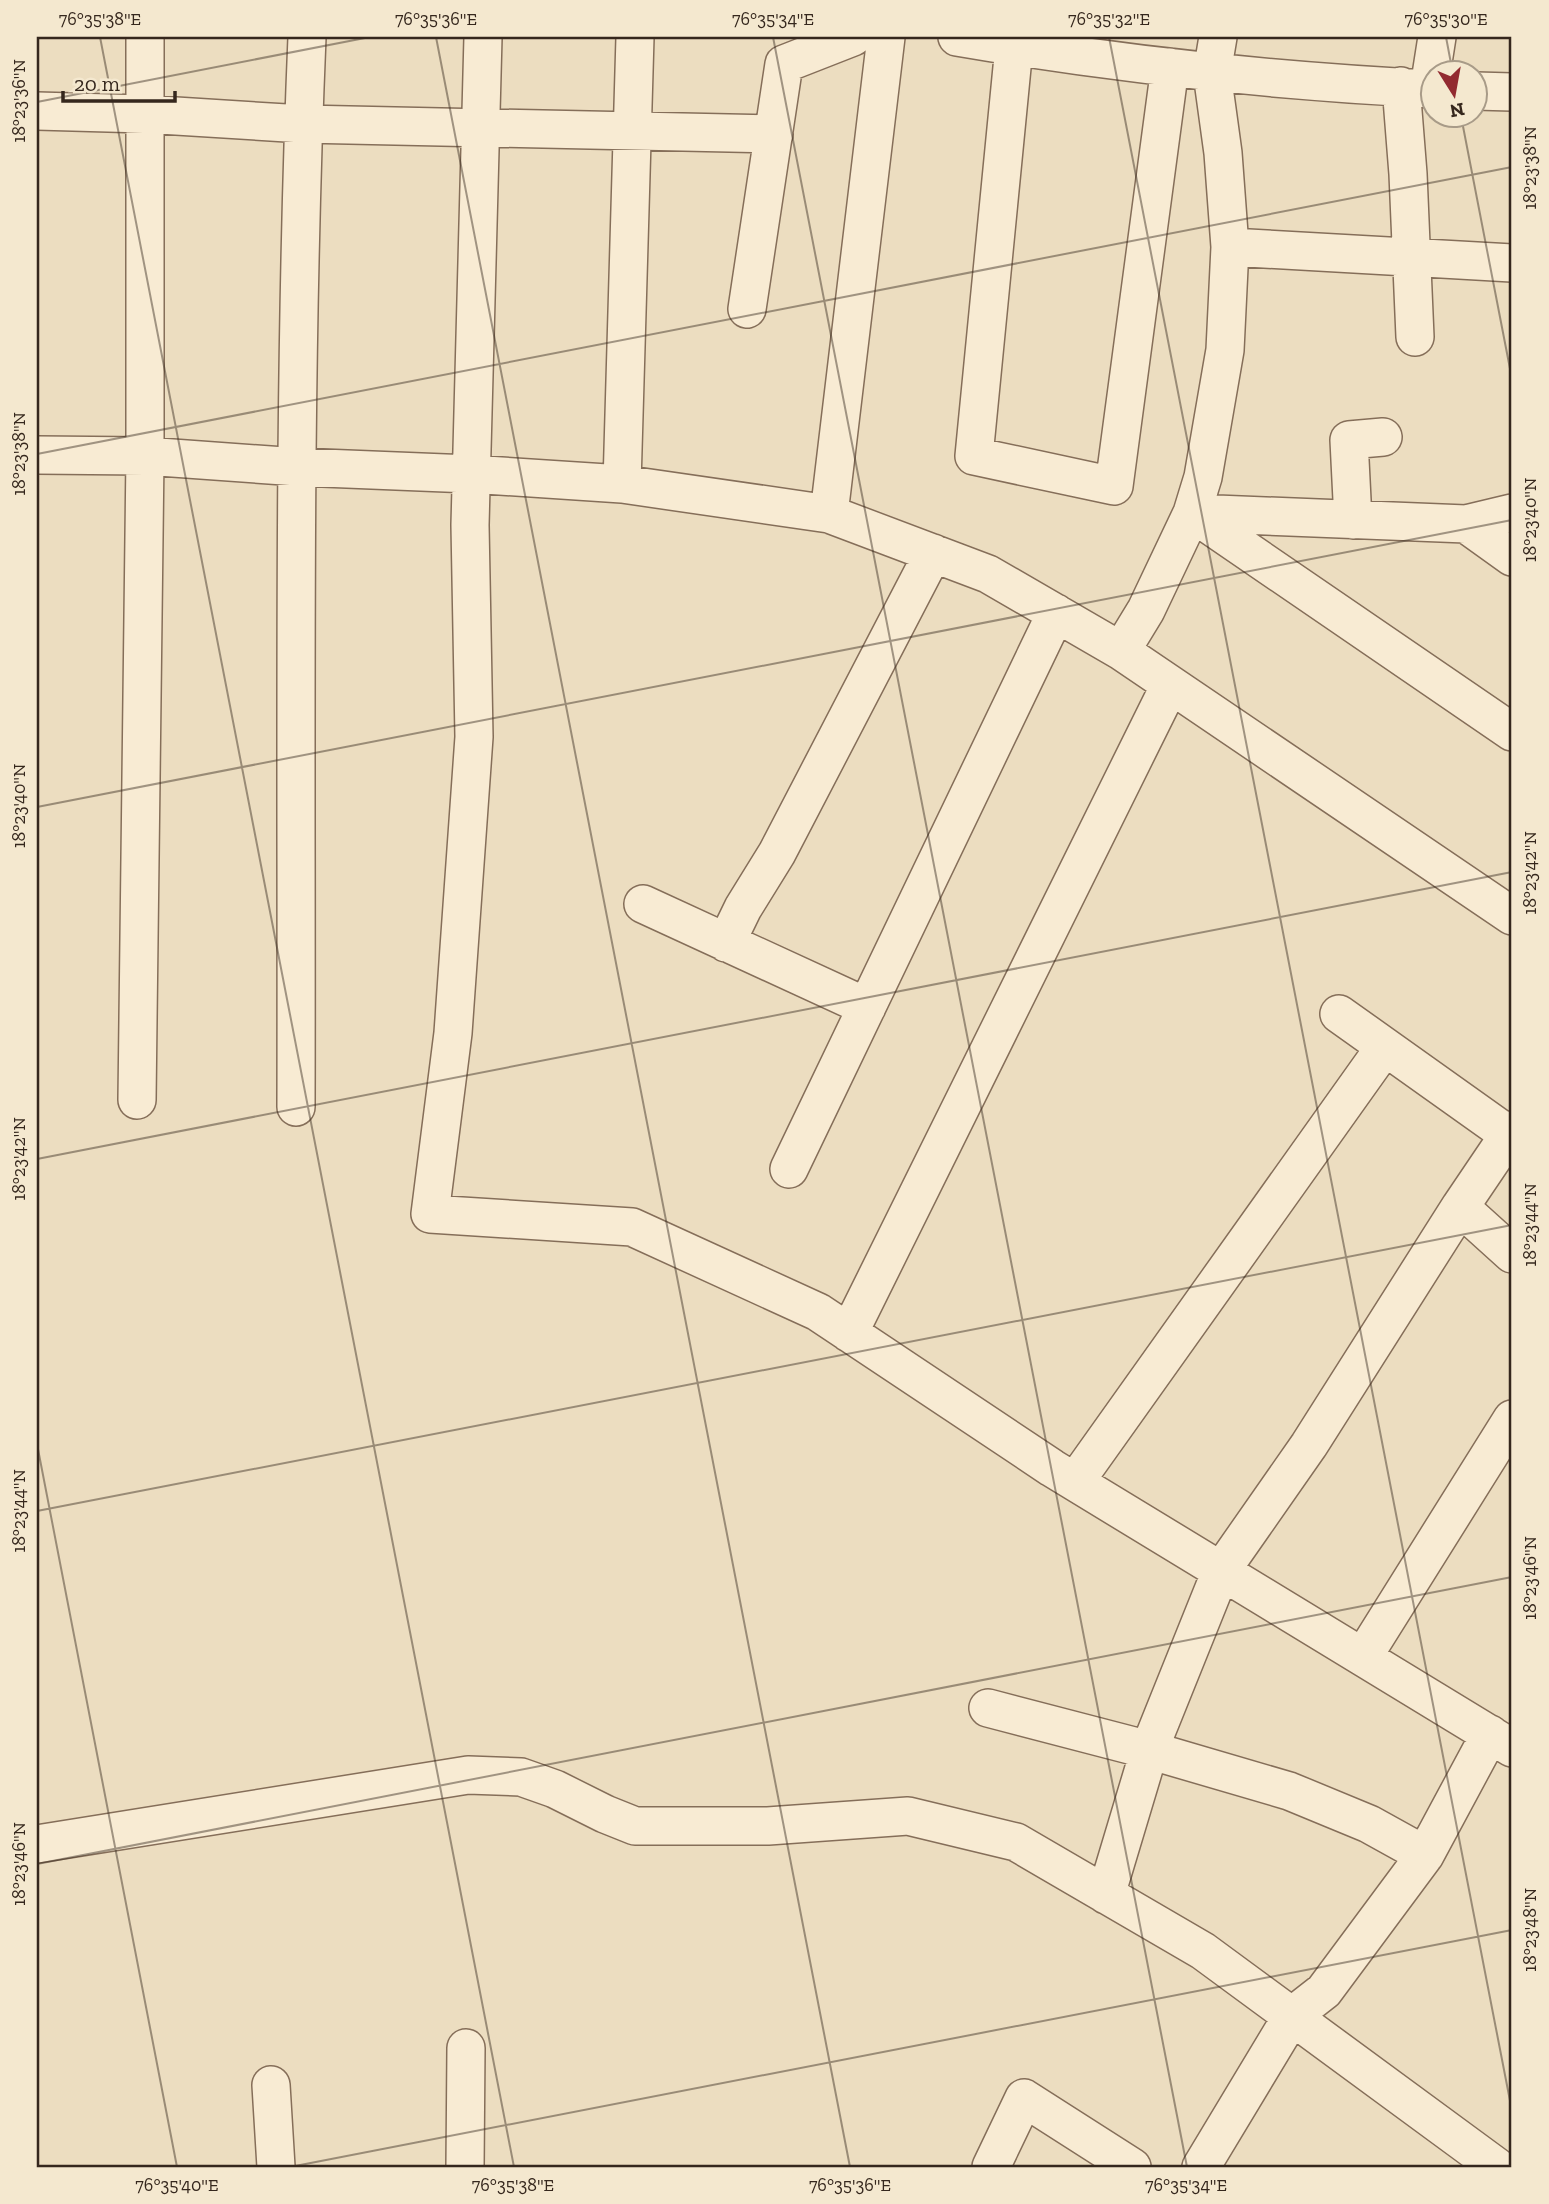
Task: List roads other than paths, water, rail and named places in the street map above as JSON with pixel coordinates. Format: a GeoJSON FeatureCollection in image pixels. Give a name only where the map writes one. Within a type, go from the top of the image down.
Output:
{"type":"FeatureCollection","features":[{"type":"Feature","properties":{"kind":"street"},"geometry":{"type":"LineString","coordinates":[[137,1100],[145,456],[145,37]]}},
{"type":"Feature","properties":{"kind":"street"},"geometry":{"type":"LineString","coordinates":[[296,1107],[298,467],[303,124],[307,37]]}},
{"type":"Feature","properties":{"kind":"street"},"geometry":{"type":"LineString","coordinates":[[484,37],[470,474],[474,737],[453,1033],[430,1214],[632,1227],[818,1312],[1075,1482],[1501,1741],[1425,1855],[1324,1991],[1292,2017],[1201,2167]]}},
{"type":"Feature","properties":{"kind":"street"},"geometry":{"type":"LineString","coordinates":[[622,484],[635,37]]}},
{"type":"Feature","properties":{"kind":"street"},"geometry":{"type":"LineString","coordinates":[[747,309],[785,50],[853,37]]}},
{"type":"Feature","properties":{"kind":"street"},"geometry":{"type":"LineString","coordinates":[[829,514],[886,37]]}},
{"type":"Feature","properties":{"kind":"street"},"geometry":{"type":"LineString","coordinates":[[957,37],[1014,47],[1058,44],[1212,73],[1420,88]]}},
{"type":"Feature","properties":{"kind":"street"},"geometry":{"type":"LineString","coordinates":[[1121,651],[1146,610],[1192,513],[1203,477],[1225,350],[1230,247],[1223,153],[1212,73],[1218,37]]}},
{"type":"Feature","properties":{"kind":"street"},"geometry":{"type":"LineString","coordinates":[[1430,60],[1437,37]]}},
{"type":"Feature","properties":{"kind":"street"},"geometry":{"type":"LineString","coordinates":[[1014,47],[974,456],[1114,486],[1170,67]]}},
{"type":"Feature","properties":{"kind":"street"},"geometry":{"type":"LineString","coordinates":[[1490,91],[1512,92]]}},
{"type":"Feature","properties":{"kind":"street"},"geometry":{"type":"LineString","coordinates":[[1415,337],[1408,173],[1420,95]]}},
{"type":"Feature","properties":{"kind":"street"},"geometry":{"type":"LineString","coordinates":[[37,111],[144,114],[303,124],[774,134]]}},
{"type":"Feature","properties":{"kind":"street"},"geometry":{"type":"LineString","coordinates":[[1230,247],[1512,263]]}},
{"type":"Feature","properties":{"kind":"street"},"geometry":{"type":"LineString","coordinates":[[1353,520],[1349,440],[1383,437]]}},
{"type":"Feature","properties":{"kind":"street"},"geometry":{"type":"LineString","coordinates":[[37,455],[145,456],[622,484],[829,514],[988,574],[1121,651],[1512,916]]}},
{"type":"Feature","properties":{"kind":"street"},"geometry":{"type":"LineString","coordinates":[[1192,513],[1466,524],[1512,513]]}},
{"type":"Feature","properties":{"kind":"street"},"geometry":{"type":"LineString","coordinates":[[1192,513],[1512,732]]}},
{"type":"Feature","properties":{"kind":"street"},"geometry":{"type":"LineString","coordinates":[[1466,524],[1512,557]]}},
{"type":"Feature","properties":{"kind":"street"},"geometry":{"type":"LineString","coordinates":[[726,943],[743,908],[777,853],[933,553]]}},
{"type":"Feature","properties":{"kind":"street"},"geometry":{"type":"LineString","coordinates":[[789,1169],[1056,613]]}},
{"type":"Feature","properties":{"kind":"street"},"geometry":{"type":"LineString","coordinates":[[849,1333],[1170,685]]}},
{"type":"Feature","properties":{"kind":"street"},"geometry":{"type":"LineString","coordinates":[[643,904],[867,1007]]}},
{"type":"Feature","properties":{"kind":"street"},"geometry":{"type":"LineString","coordinates":[[1106,1895],[1149,1750],[1221,1571],[1309,1445],[1510,1132],[1384,1048],[1339,1014]]}},
{"type":"Feature","properties":{"kind":"street"},"geometry":{"type":"LineString","coordinates":[[1075,1482],[1384,1048]]}},
{"type":"Feature","properties":{"kind":"street"},"geometry":{"type":"LineString","coordinates":[[1460,1207],[1512,1254]]}},
{"type":"Feature","properties":{"kind":"street"},"geometry":{"type":"LineString","coordinates":[[1363,1657],[1512,1419]]}},
{"type":"Feature","properties":{"kind":"street"},"geometry":{"type":"LineString","coordinates":[[988,1708],[1149,1750],[1289,1791],[1369,1824],[1425,1855]]}},
{"type":"Feature","properties":{"kind":"street"},"geometry":{"type":"LineString","coordinates":[[37,1844],[468,1775],[522,1777],[555,1789],[635,1826],[768,1826],[908,1816],[1016,1842],[1203,1951],[1497,2167]]}},
{"type":"Feature","properties":{"kind":"street"},"geometry":{"type":"LineString","coordinates":[[465,2167],[466,2048]]}},
{"type":"Feature","properties":{"kind":"street"},"geometry":{"type":"LineString","coordinates":[[271,2085],[276,2167]]}},
{"type":"Feature","properties":{"kind":"street"},"geometry":{"type":"LineString","coordinates":[[990,2167],[1024,2098],[1132,2167]]}}]}
